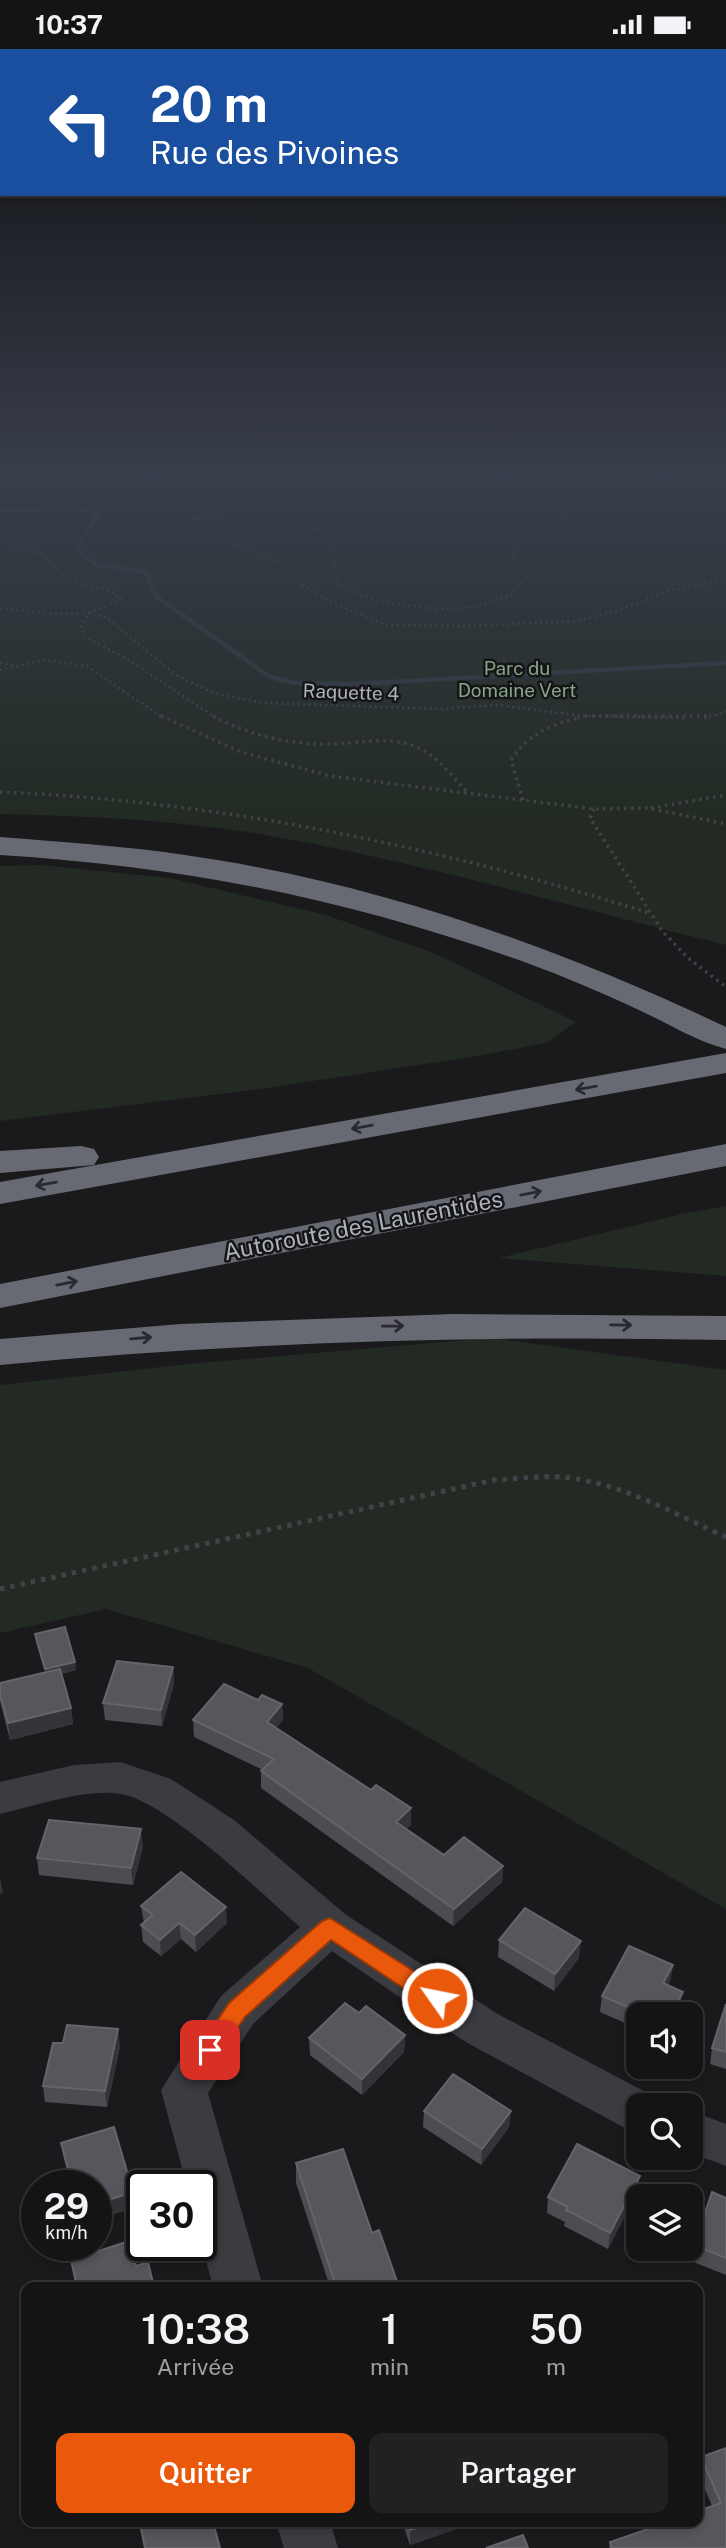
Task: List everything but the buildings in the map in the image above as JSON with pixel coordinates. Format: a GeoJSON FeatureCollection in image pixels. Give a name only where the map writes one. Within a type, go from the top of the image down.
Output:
{"type":"FeatureCollection","features":[{"type":"Feature","properties":{"kind":"highway"},"geometry":{"type":"LineString","coordinates":[[0,837],[144,847],[307,877],[511,936],[629,981],[726,1023]]}},
{"type":"Feature","properties":{"kind":"highway"},"geometry":{"type":"LineString","coordinates":[[0,846],[107,853],[195,864],[355,900],[553,965],[726,1039]]}},
{"type":"Feature","properties":{"kind":"highway"},"geometry":{"type":"LineString","coordinates":[[0,1193],[726,1063]]}},
{"type":"Feature","properties":{"kind":"highway"},"geometry":{"type":"LineString","coordinates":[[0,1162],[258,1145]]}},
{"type":"Feature","properties":{"kind":"highway","name":"Autoroute des Laurentides"},"geometry":{"type":"LineString","coordinates":[[0,1296],[726,1155]]}},
{"type":"Feature","properties":{"kind":"highway"},"geometry":{"type":"LineString","coordinates":[[0,1352],[163,1336],[338,1327],[574,1324],[726,1328]]}},
{"type":"Feature","properties":{"kind":"street"},"geometry":{"type":"LineString","coordinates":[[0,1798],[74,1781],[120,1778],[157,1790],[219,1832],[330,1927],[480,2027],[626,2105]]}},
{"type":"Feature","properties":{"kind":"street"},"geometry":{"type":"LineString","coordinates":[[237,2282],[184,2090],[237,2010],[330,1927]]}},
{"type":"Feature","properties":{"kind":"street"},"geometry":{"type":"LineString","coordinates":[[703,2136],[726,2145]]}},
{"type":"Feature","properties":{"kind":"street"},"geometry":{"type":"LineString","coordinates":[[305,2527],[311,2548]]}},
{"type":"Feature","properties":{"kind":"path"},"geometry":{"type":"LineString","coordinates":[[100,588],[113,591],[121,599],[89,613],[81,627],[85,637],[111,647],[197,709],[238,728],[287,740],[329,745],[381,739],[402,742],[425,751],[467,793]]}},
{"type":"Feature","properties":{"kind":"path"},"geometry":{"type":"LineString","coordinates":[[306,588],[332,603],[387,625],[467,626],[579,621],[619,610],[667,591],[685,588]]}},
{"type":"Feature","properties":{"kind":"path"},"geometry":{"type":"LineString","coordinates":[[345,588],[381,602],[437,609],[476,607],[511,595],[518,588]]}},
{"type":"Feature","properties":{"kind":"path","name":"Raquette 4"},"geometry":{"type":"LineString","coordinates":[[0,608],[53,614],[89,613],[107,618],[176,675],[213,693],[264,703],[440,709],[495,705],[585,716],[703,718],[726,712]]}},
{"type":"Feature","properties":{"kind":"path"},"geometry":{"type":"LineString","coordinates":[[0,670],[46,660],[87,666],[165,719],[241,752],[330,776],[594,809],[648,808],[726,795]]}},
{"type":"Feature","properties":{"kind":"path"},"geometry":{"type":"LineString","coordinates":[[0,663],[16,665]]}},
{"type":"Feature","properties":{"kind":"path"},"geometry":{"type":"LineString","coordinates":[[523,800],[511,760],[522,742],[543,727],[585,716]]}},
{"type":"Feature","properties":{"kind":"path"},"geometry":{"type":"LineString","coordinates":[[0,792],[117,801],[307,829],[436,855],[649,913]]}},
{"type":"Feature","properties":{"kind":"path"},"geometry":{"type":"LineString","coordinates":[[648,808],[726,824]]}},
{"type":"Feature","properties":{"kind":"path"},"geometry":{"type":"LineString","coordinates":[[594,809],[590,818],[649,913],[688,958],[726,987]]}},
{"type":"Feature","properties":{"kind":"path"},"geometry":{"type":"LineString","coordinates":[[0,1589],[494,1480],[559,1477],[596,1483],[633,1496],[726,1537]]}},
{"type":"Feature","properties":{"kind":"green space","name":"Parc du Domaine Vert"},"geometry":{"type":"Polygon","coordinates":[[[0,588],[726,588],[726,945],[436,871],[260,834],[130,819],[0,814],[0,588]]]}},
{"type":"Feature","properties":{"kind":"green space"},"geometry":{"type":"Polygon","coordinates":[[[41,865],[170,878],[326,915],[436,954],[576,1022],[547,1043],[471,1057],[260,1089],[0,1121],[0,866],[41,865]]]}},
{"type":"Feature","properties":{"kind":"green space"},"geometry":{"type":"Polygon","coordinates":[[[726,1206],[726,1276],[499,1258],[682,1214],[726,1206]]]}},
{"type":"Feature","properties":{"kind":"green space"},"geometry":{"type":"Polygon","coordinates":[[[491,1338],[726,1370],[726,1909],[308,1668],[106,1609],[0,1633],[0,1385],[188,1364],[491,1338]]]}},
{"type":"Feature","properties":{"kind":"waterway"},"geometry":{"type":"LineString","coordinates":[[153,588],[157,597],[270,677],[295,683],[355,684],[726,663]]}},
{"type":"Feature","properties":{"kind":"route"},"geometry":{"type":"LineString","coordinates":[[210,2050],[237,2010],[330,1927],[437,1998]]}}]}
